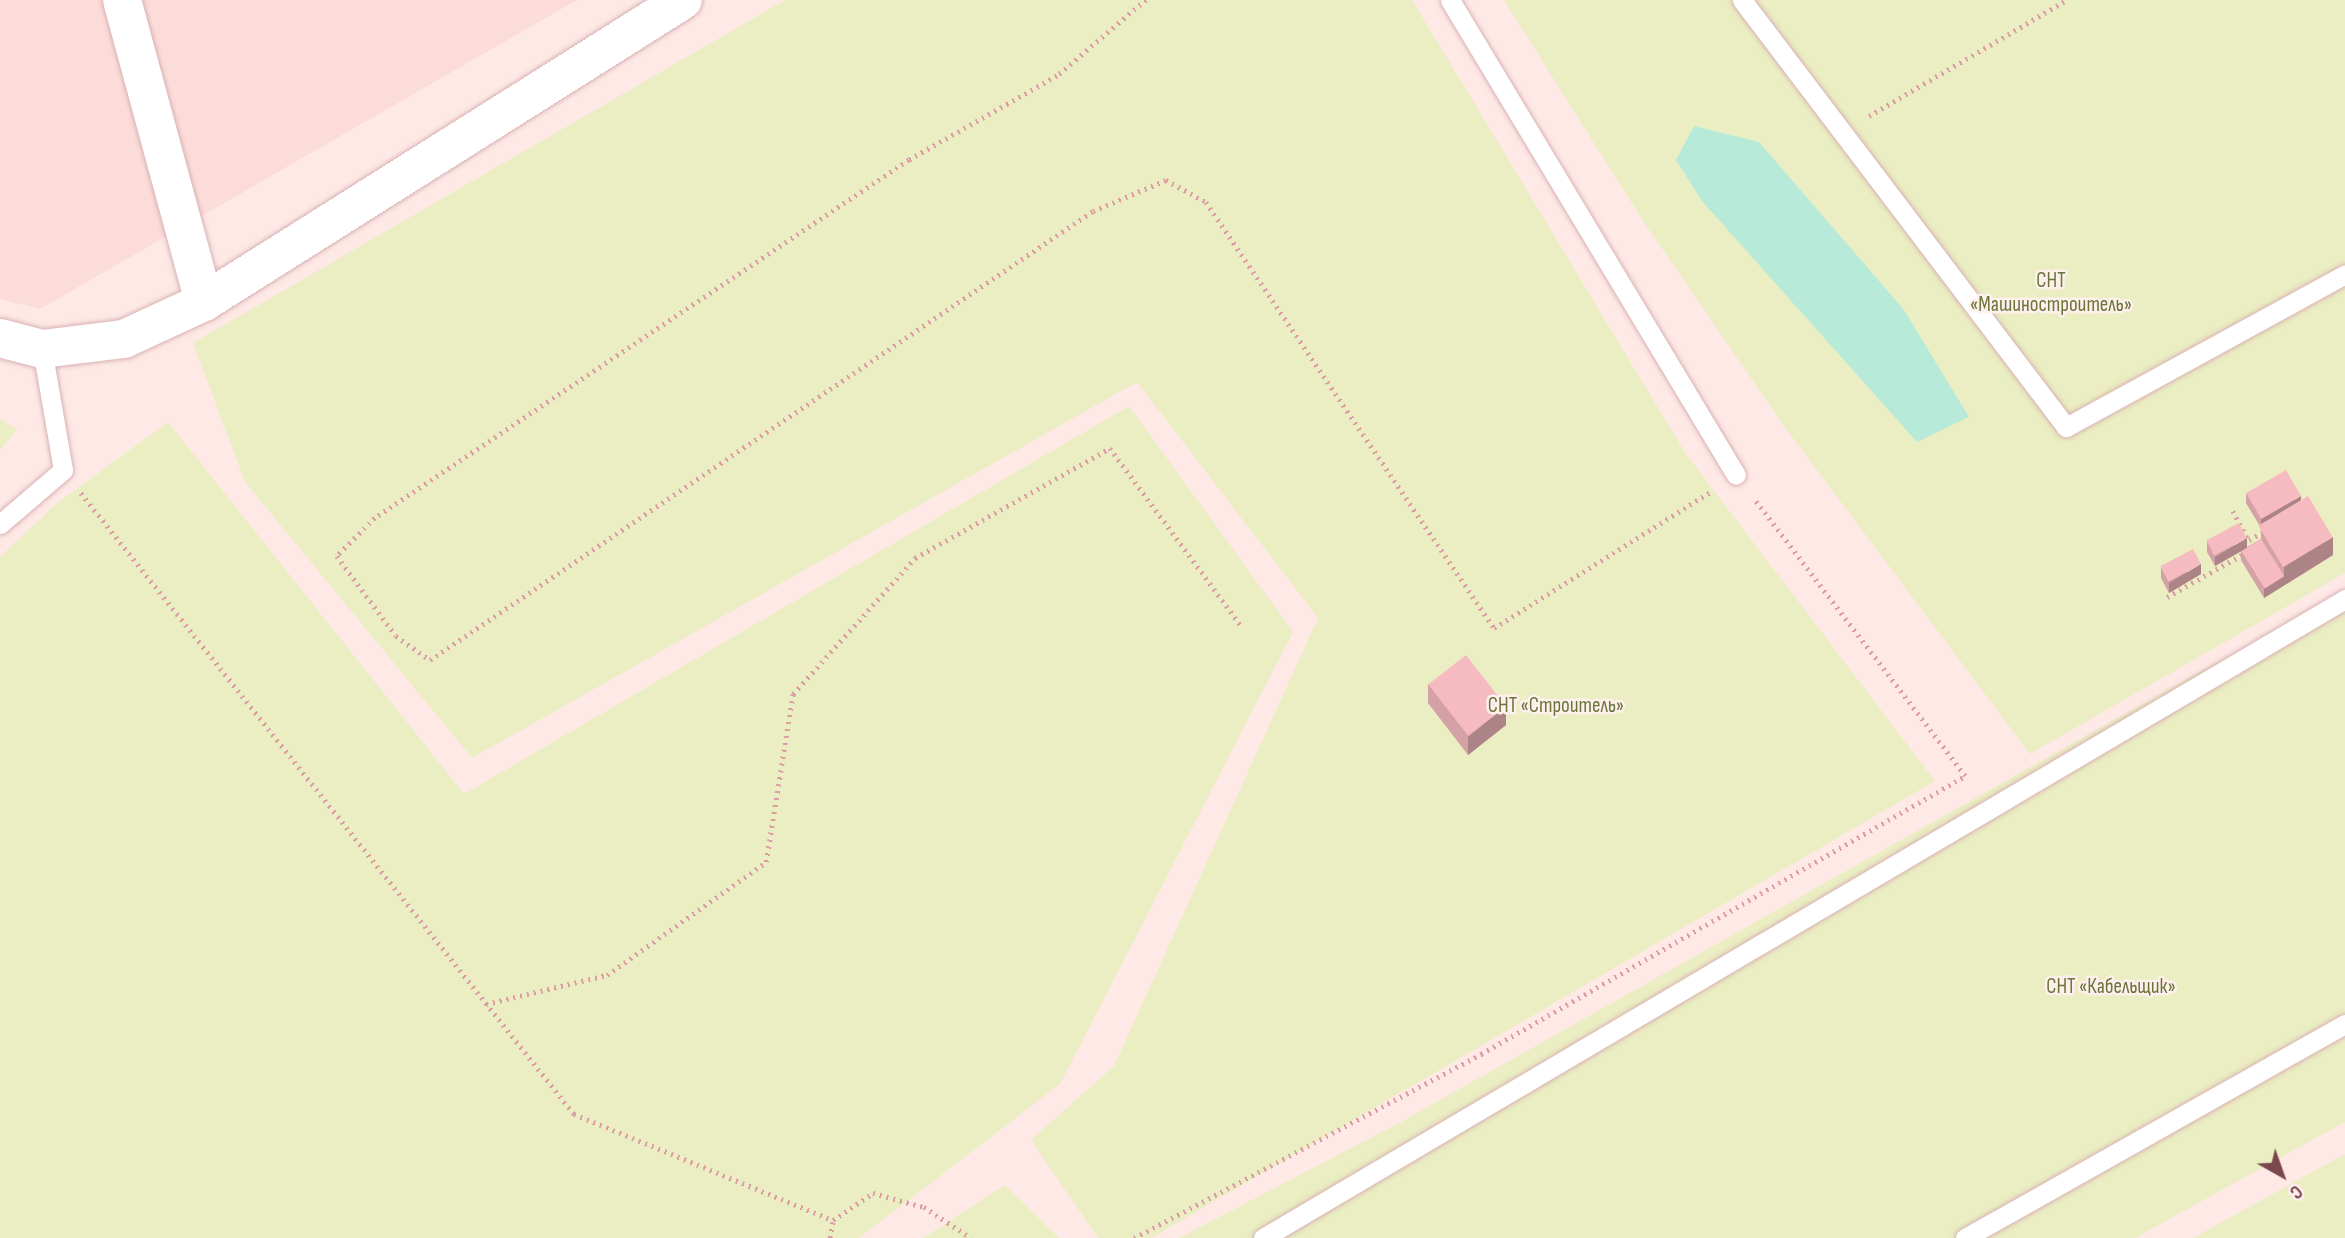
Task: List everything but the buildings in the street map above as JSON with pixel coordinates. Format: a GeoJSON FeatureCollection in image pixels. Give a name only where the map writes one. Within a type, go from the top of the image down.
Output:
{"type":"FeatureCollection","features":[{"type":"Feature","properties":{"kind":"street"},"geometry":{"type":"LineString","coordinates":[[122,0],[204,302]]}},
{"type":"Feature","properties":{"kind":"street"},"geometry":{"type":"LineString","coordinates":[[0,338],[42,349],[124,339],[204,302],[683,0]]}},
{"type":"Feature","properties":{"kind":"lane"},"geometry":{"type":"LineString","coordinates":[[1450,0],[1736,475]]}},
{"type":"Feature","properties":{"kind":"lane"},"geometry":{"type":"LineString","coordinates":[[1742,0],[1838,134],[2066,427],[2345,274]]}},
{"type":"Feature","properties":{"kind":"lane"},"geometry":{"type":"LineString","coordinates":[[0,524],[63,470],[42,349]]}},
{"type":"Feature","properties":{"kind":"lane"},"geometry":{"type":"LineString","coordinates":[[1263,1238],[2345,599]]}},
{"type":"Feature","properties":{"kind":"lane"},"geometry":{"type":"LineString","coordinates":[[1965,1238],[2345,1024]]}},
{"type":"Feature","properties":{"kind":"path"},"geometry":{"type":"LineString","coordinates":[[1134,1238],[1481,1054],[1965,776],[1736,475],[1494,628],[1206,202],[1166,180],[1093,211],[430,660],[396,636],[337,555],[375,518],[909,160],[1058,76],[1146,0]]}},
{"type":"Feature","properties":{"kind":"path"},"geometry":{"type":"LineString","coordinates":[[1838,134],[2067,0]]}},
{"type":"Feature","properties":{"kind":"path"},"geometry":{"type":"LineString","coordinates":[[486,1004],[607,975],[766,862],[793,694],[915,558],[1110,448],[1242,627]]}},
{"type":"Feature","properties":{"kind":"path"},"geometry":{"type":"LineString","coordinates":[[63,470],[574,1114],[833,1220]]}},
{"type":"Feature","properties":{"kind":"path"},"geometry":{"type":"LineString","coordinates":[[2167,597],[2253,548],[2233,511]]}},
{"type":"Feature","properties":{"kind":"path"},"geometry":{"type":"LineString","coordinates":[[2249,540],[2272,527]]}},
{"type":"Feature","properties":{"kind":"path"},"geometry":{"type":"LineString","coordinates":[[830,1238],[833,1220],[873,1193],[924,1207],[971,1238]]}},
{"type":"Feature","properties":{"kind":"shaded area"},"geometry":{"type":"Polygon","coordinates":[[[0,0],[577,0],[40,309],[0,299],[0,0]]]}},
{"type":"Feature","properties":{"kind":"shaded area"},"geometry":{"type":"Polygon","coordinates":[[[1694,126],[1759,142],[1904,310],[1969,417],[1917,442],[1702,201],[1676,160],[1694,126]]]}},
{"type":"Feature","properties":{"kind":"green space","name":"СНТ «Строитель»"},"geometry":{"type":"Polygon","coordinates":[[[785,0],[1412,0],[1686,454],[1935,781],[1151,1238],[1098,1238],[1031,1140],[1114,1066],[1318,618],[1137,382],[472,758],[245,482],[193,343],[785,0]]]}},
{"type":"Feature","properties":{"kind":"green space","name":"СНТ «Машиностроитель»"},"geometry":{"type":"Polygon","coordinates":[[[1504,0],[2345,0],[2345,573],[2030,754],[1784,426],[1641,218],[1504,0]]]}},
{"type":"Feature","properties":{"kind":"green space"},"geometry":{"type":"Polygon","coordinates":[[[1129,406],[1293,632],[1060,1084],[859,1238],[0,1238],[0,557],[56,504],[168,422],[464,794],[1129,406]]]}},
{"type":"Feature","properties":{"kind":"green space"},"geometry":{"type":"Polygon","coordinates":[[[0,419],[17,429],[0,450],[0,419]]]}},
{"type":"Feature","properties":{"kind":"green space","name":"СНТ «Кабельщик»"},"geometry":{"type":"Polygon","coordinates":[[[2345,598],[2345,1122],[2135,1238],[1179,1238],[1399,1123],[2208,667],[2345,598]]]}},
{"type":"Feature","properties":{"kind":"green space"},"geometry":{"type":"Polygon","coordinates":[[[2345,1154],[2345,1238],[2193,1238],[2345,1154]]]}},
{"type":"Feature","properties":{"kind":"green space"},"geometry":{"type":"Polygon","coordinates":[[[1005,1185],[1059,1238],[923,1238],[1005,1185]]]}}]}
